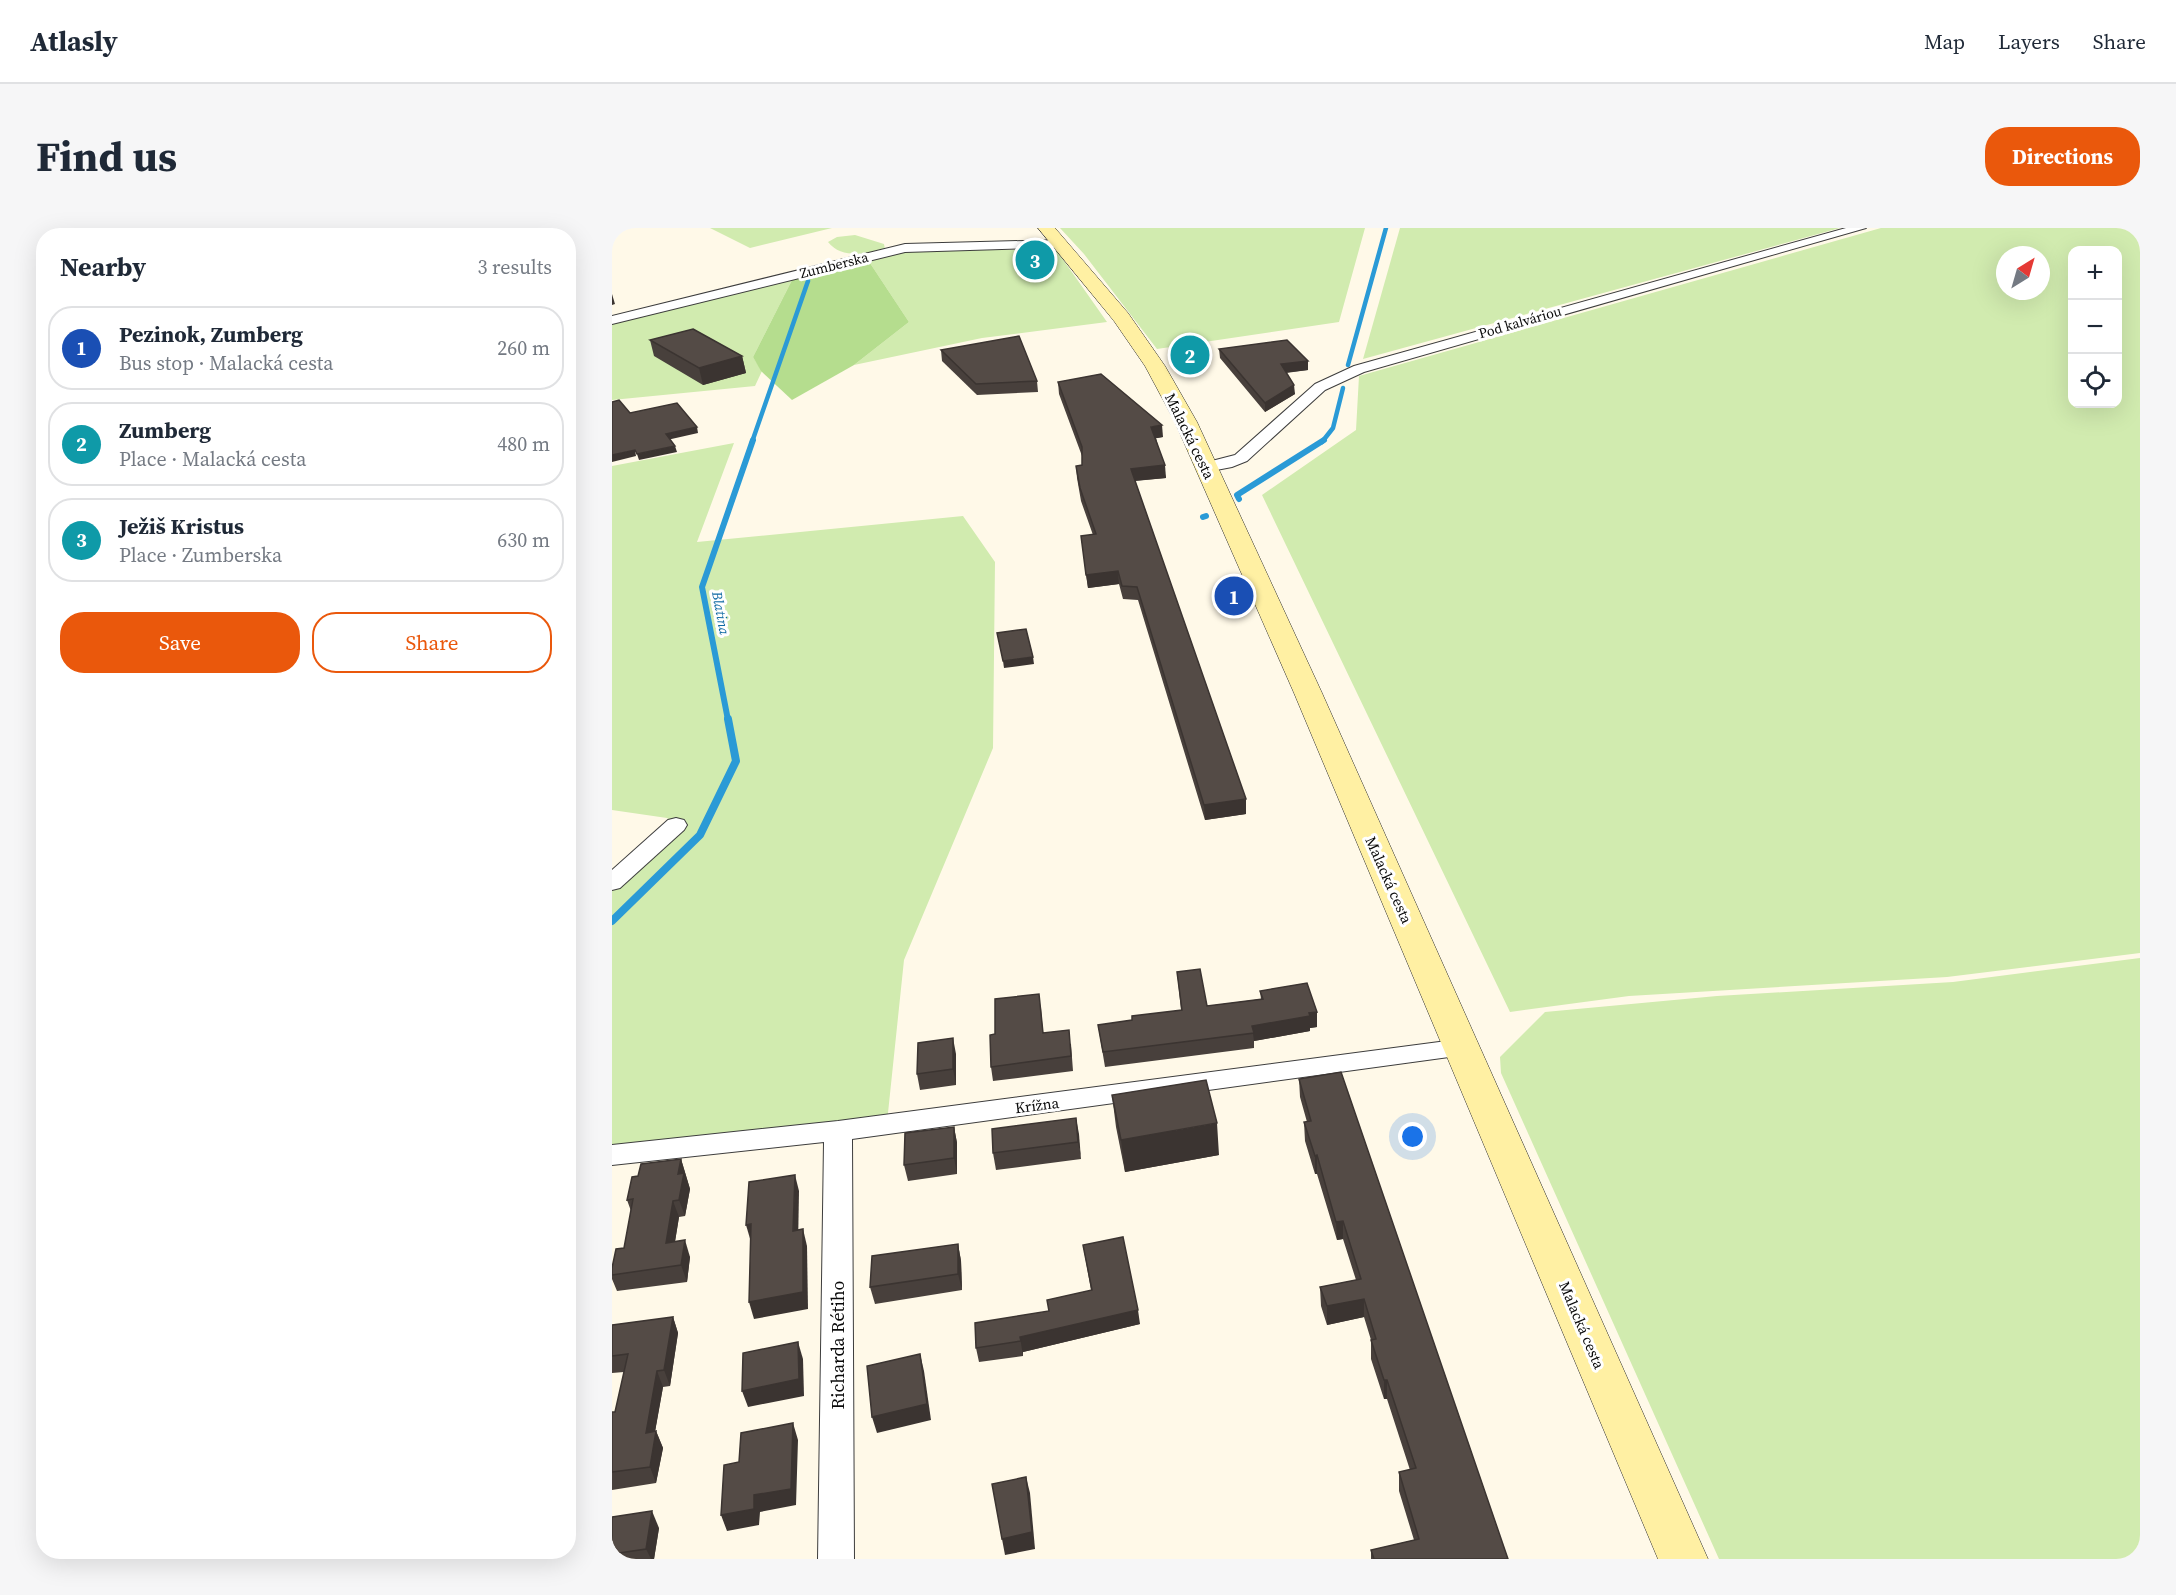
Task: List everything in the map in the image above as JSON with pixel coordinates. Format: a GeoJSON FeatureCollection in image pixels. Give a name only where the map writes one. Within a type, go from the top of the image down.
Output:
{"type":"FeatureCollection","features":[{"type":"Feature","properties":{"kind":"main road","name":"Malacká cesta"},"geometry":{"type":"LineString","coordinates":[[1046,228],[1122,316],[1155,366],[1186,422],[1462,1048],[1683,1559]]}},
{"type":"Feature","properties":{"kind":"street","name":"Pod kalváriou"},"geometry":{"type":"LineString","coordinates":[[1206,467],[1226,464],[1240,458],[1320,387],[1359,369],[1860,228]]}},
{"type":"Feature","properties":{"kind":"street","name":"Zumberska"},"geometry":{"type":"LineString","coordinates":[[612,320],[905,248],[1061,244]]}},
{"type":"Feature","properties":{"kind":"street"},"geometry":{"type":"LineString","coordinates":[[612,883],[676,825]]}},
{"type":"Feature","properties":{"kind":"street","name":"Krížna"},"geometry":{"type":"LineString","coordinates":[[612,1155],[838,1131],[1462,1048]]}},
{"type":"Feature","properties":{"kind":"street","name":"Richarda Rétiho"},"geometry":{"type":"LineString","coordinates":[[836,1559],[838,1131]]}},
{"type":"Feature","properties":{"kind":"green space"},"geometry":{"type":"Polygon","coordinates":[[[710,228],[832,228],[750,248],[710,228]]]}},
{"type":"Feature","properties":{"kind":"green space"},"geometry":{"type":"Polygon","coordinates":[[[1060,228],[1365,228],[1339,322],[1157,349],[1084,254],[1060,228]]]}},
{"type":"Feature","properties":{"kind":"green space"},"geometry":{"type":"Polygon","coordinates":[[[1400,228],[1840,228],[1363,359],[1400,228]]]}},
{"type":"Feature","properties":{"kind":"green space"},"geometry":{"type":"Polygon","coordinates":[[[1881,228],[2140,228],[2140,953],[1947,977],[1629,996],[1510,1012],[1262,495],[1356,430],[1359,376],[1881,228]]]}},
{"type":"Feature","properties":{"kind":"green space"},"geometry":{"type":"Polygon","coordinates":[[[855,235],[884,244],[885,249],[855,254],[840,251],[828,242],[837,237],[855,235]]]}},
{"type":"Feature","properties":{"kind":"green space"},"geometry":{"type":"Polygon","coordinates":[[[973,249],[1057,251],[1107,322],[982,338],[854,365],[909,322],[868,260],[907,252],[973,249]]]}},
{"type":"Feature","properties":{"kind":"green space"},"geometry":{"type":"Polygon","coordinates":[[[868,260],[909,322],[854,365],[792,400],[761,371],[753,357],[793,278],[868,260]]]}},
{"type":"Feature","properties":{"kind":"green space"},"geometry":{"type":"Polygon","coordinates":[[[793,278],[753,357],[762,371],[755,386],[612,400],[612,324],[793,278]]]}},
{"type":"Feature","properties":{"kind":"green space"},"geometry":{"type":"Polygon","coordinates":[[[734,443],[697,542],[963,516],[995,562],[993,748],[904,960],[886,1132],[612,1160],[612,879],[676,825],[667,818],[612,810],[612,466],[734,443]]]}},
{"type":"Feature","properties":{"kind":"green space"},"geometry":{"type":"Polygon","coordinates":[[[2140,958],[2140,1559],[1719,1559],[1501,1073],[1500,1057],[1545,1012],[1717,996],[1953,982],[2140,958]]]}},
{"type":"Feature","properties":{"kind":"building"},"geometry":{"type":"Polygon","coordinates":[[[693,329],[742,356],[699,368],[650,340],[693,329]]]}},
{"type":"Feature","properties":{"kind":"building"},"geometry":{"type":"Polygon","coordinates":[[[1019,336],[1037,381],[976,384],[941,350],[1019,336]]]}},
{"type":"Feature","properties":{"kind":"building"},"geometry":{"type":"Polygon","coordinates":[[[1287,340],[1308,361],[1281,364],[1294,385],[1265,403],[1219,349],[1287,340]]]}},
{"type":"Feature","properties":{"kind":"building"},"geometry":{"type":"Polygon","coordinates":[[[1101,374],[1162,425],[1151,427],[1165,465],[1131,469],[1246,799],[1204,805],[1137,587],[1122,586],[1118,571],[1086,575],[1081,536],[1096,534],[1080,488],[1076,466],[1082,465],[1082,447],[1058,382],[1101,374]]]}},
{"type":"Feature","properties":{"kind":"building"},"geometry":{"type":"Polygon","coordinates":[[[619,400],[630,413],[677,403],[697,427],[666,434],[675,446],[637,454],[635,450],[612,455],[612,402],[619,400]]]}},
{"type":"Feature","properties":{"kind":"building"},"geometry":{"type":"Polygon","coordinates":[[[1026,629],[1033,657],[1003,661],[997,633],[1026,629]]]}},
{"type":"Feature","properties":{"kind":"building"},"geometry":{"type":"Polygon","coordinates":[[[1200,969],[1207,1006],[1263,999],[1260,991],[1307,983],[1317,1012],[1309,1013],[1310,1016],[1252,1026],[1254,1033],[1103,1052],[1098,1025],[1132,1020],[1132,1016],[1182,1010],[1177,972],[1200,969]]]}},
{"type":"Feature","properties":{"kind":"building"},"geometry":{"type":"Polygon","coordinates":[[[1039,994],[1043,1033],[1069,1030],[1071,1056],[991,1067],[990,1035],[995,1034],[995,999],[1039,994]]]}},
{"type":"Feature","properties":{"kind":"building"},"geometry":{"type":"Polygon","coordinates":[[[953,1038],[953,1069],[917,1074],[918,1043],[953,1038]]]}},
{"type":"Feature","properties":{"kind":"building"},"geometry":{"type":"Polygon","coordinates":[[[1341,1072],[1508,1559],[1374,1559],[1371,1550],[1419,1539],[1399,1472],[1416,1468],[1387,1380],[1384,1380],[1371,1340],[1376,1339],[1364,1299],[1327,1306],[1320,1287],[1361,1279],[1343,1221],[1336,1222],[1317,1155],[1315,1156],[1304,1122],[1311,1121],[1299,1079],[1341,1072]]]}},
{"type":"Feature","properties":{"kind":"building"},"geometry":{"type":"Polygon","coordinates":[[[1206,1080],[1217,1123],[1121,1140],[1112,1095],[1206,1080]]]}},
{"type":"Feature","properties":{"kind":"building"},"geometry":{"type":"Polygon","coordinates":[[[1076,1118],[1078,1142],[993,1153],[992,1129],[1076,1118]]]}},
{"type":"Feature","properties":{"kind":"building"},"geometry":{"type":"Polygon","coordinates":[[[954,1127],[954,1158],[904,1165],[905,1133],[954,1127]]]}},
{"type":"Feature","properties":{"kind":"building"},"geometry":{"type":"Polygon","coordinates":[[[681,1159],[678,1174],[684,1173],[679,1200],[673,1201],[666,1243],[685,1240],[681,1265],[612,1275],[616,1249],[624,1248],[633,1199],[627,1200],[632,1177],[638,1176],[641,1164],[681,1159]]]}},
{"type":"Feature","properties":{"kind":"building"},"geometry":{"type":"Polygon","coordinates":[[[795,1175],[793,1231],[803,1229],[803,1292],[749,1302],[751,1224],[746,1225],[749,1182],[795,1175]]]}},
{"type":"Feature","properties":{"kind":"building"},"geometry":{"type":"Polygon","coordinates":[[[1123,1237],[1138,1310],[1020,1337],[1021,1341],[976,1348],[975,1323],[1049,1311],[1047,1300],[1092,1290],[1083,1245],[1123,1237]]]}},
{"type":"Feature","properties":{"kind":"building"},"geometry":{"type":"Polygon","coordinates":[[[958,1244],[958,1274],[870,1287],[872,1256],[958,1244]]]}},
{"type":"Feature","properties":{"kind":"building"},"geometry":{"type":"Polygon","coordinates":[[[673,1317],[664,1370],[657,1371],[646,1433],[656,1431],[650,1467],[612,1472],[612,1412],[615,1412],[628,1354],[612,1356],[612,1325],[673,1317]]]}},
{"type":"Feature","properties":{"kind":"building"},"geometry":{"type":"Polygon","coordinates":[[[798,1342],[799,1379],[742,1391],[743,1353],[798,1342]]]}},
{"type":"Feature","properties":{"kind":"building"},"geometry":{"type":"Polygon","coordinates":[[[920,1354],[927,1404],[872,1417],[867,1366],[920,1354]]]}},
{"type":"Feature","properties":{"kind":"building"},"geometry":{"type":"Polygon","coordinates":[[[793,1423],[791,1489],[754,1495],[754,1509],[721,1515],[724,1465],[739,1462],[741,1433],[793,1423]]]}},
{"type":"Feature","properties":{"kind":"building"},"geometry":{"type":"Polygon","coordinates":[[[1026,1477],[1032,1532],[1002,1539],[992,1484],[1026,1477]]]}},
{"type":"Feature","properties":{"kind":"building"},"geometry":{"type":"Polygon","coordinates":[[[652,1511],[646,1549],[612,1554],[612,1517],[652,1511]]]}},
{"type":"Feature","properties":{"kind":"waterway"},"geometry":{"type":"LineString","coordinates":[[1348,365],[1386,228]]}},
{"type":"Feature","properties":{"kind":"waterway","name":"Blatina"},"geometry":{"type":"LineString","coordinates":[[752,442],[808,281]]}},
{"type":"Feature","properties":{"kind":"waterway"},"geometry":{"type":"LineString","coordinates":[[1323,441],[1333,428],[1343,388]]}},
{"type":"Feature","properties":{"kind":"waterway","name":"Blatina"},"geometry":{"type":"LineString","coordinates":[[728,720],[702,587],[753,440]]}},
{"type":"Feature","properties":{"kind":"waterway"},"geometry":{"type":"LineString","coordinates":[[1239,499],[1237,495],[1323,441]]}},
{"type":"Feature","properties":{"kind":"waterway","name":"Blatina"},"geometry":{"type":"LineString","coordinates":[[612,921],[700,835],[736,761],[728,719]]}},
{"type":"Feature","properties":{"kind":"place","name":"Ježiš Kristus"},"geometry":{"type":"Point","coordinates":[1035,260]}},
{"type":"Feature","properties":{"kind":"place","name":"Zumberg"},"geometry":{"type":"Point","coordinates":[1190,355]}},
{"type":"Feature","properties":{"kind":"place","name":"Pezinok, Zumberg"},"geometry":{"type":"Point","coordinates":[1234,596]}}]}
